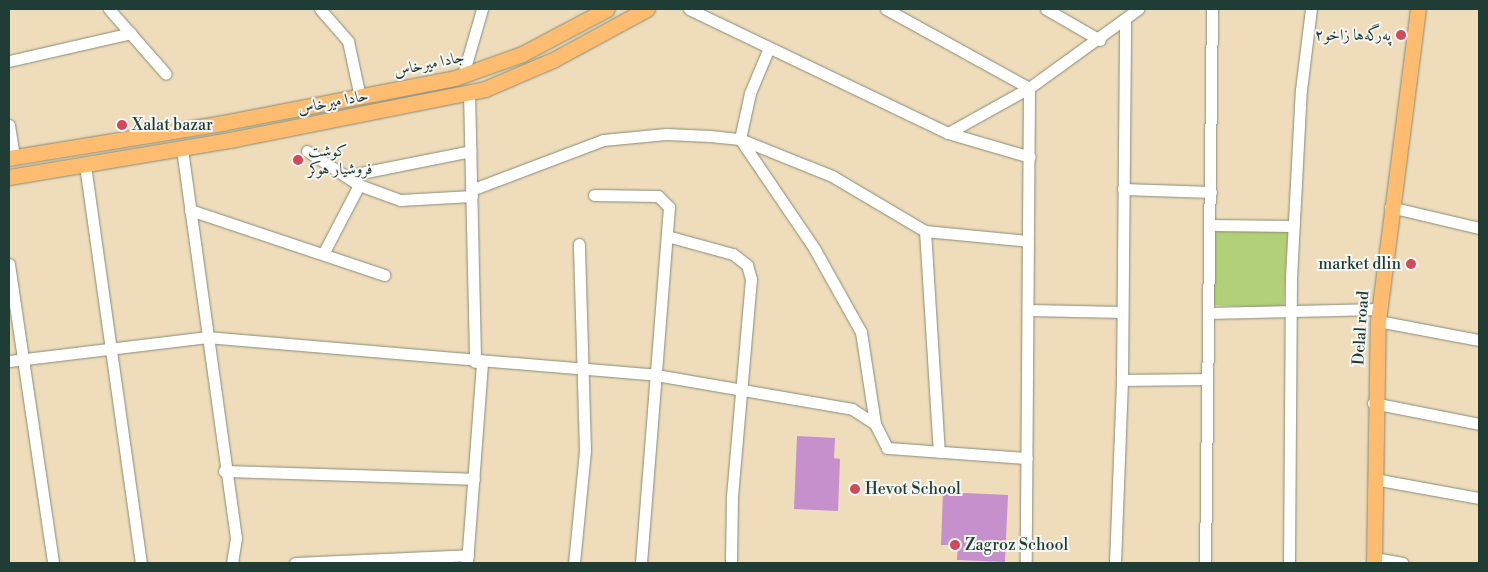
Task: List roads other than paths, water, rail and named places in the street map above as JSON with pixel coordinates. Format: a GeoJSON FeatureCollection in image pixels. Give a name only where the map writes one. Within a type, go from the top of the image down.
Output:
{"type":"FeatureCollection","features":[{"type":"Feature","properties":{"kind":"main road","name":"جادا ميرخاس"},"geometry":{"type":"LineString","coordinates":[[11,157],[360,97],[463,76],[522,54],[607,9]]}},
{"type":"Feature","properties":{"kind":"main road","name":"حادا ميرخاس"},"geometry":{"type":"LineString","coordinates":[[9,177],[182,149],[469,92],[527,73],[647,9]]}},
{"type":"Feature","properties":{"kind":"main road","name":"Delal road"},"geometry":{"type":"LineString","coordinates":[[1374,561],[1374,403],[1378,315],[1390,207],[1418,9]]}},
{"type":"Feature","properties":{"kind":"street"},"geometry":{"type":"LineString","coordinates":[[109,9],[166,74]]}},
{"type":"Feature","properties":{"kind":"street"},"geometry":{"type":"LineString","coordinates":[[320,9],[348,41],[360,97]]}},
{"type":"Feature","properties":{"kind":"street"},"geometry":{"type":"LineString","coordinates":[[463,76],[482,9]]}},
{"type":"Feature","properties":{"kind":"street"},"geometry":{"type":"LineString","coordinates":[[689,9],[768,50],[948,133],[1030,157]]}},
{"type":"Feature","properties":{"kind":"street"},"geometry":{"type":"LineString","coordinates":[[886,9],[1030,88]]}},
{"type":"Feature","properties":{"kind":"street"},"geometry":{"type":"LineString","coordinates":[[1046,9],[1100,40]]}},
{"type":"Feature","properties":{"kind":"street"},"geometry":{"type":"LineString","coordinates":[[948,133],[1030,88],[1100,40],[1138,9]]}},
{"type":"Feature","properties":{"kind":"street"},"geometry":{"type":"LineString","coordinates":[[1205,563],[1212,9]]}},
{"type":"Feature","properties":{"kind":"street"},"geometry":{"type":"LineString","coordinates":[[1290,563],[1293,226],[1310,9]]}},
{"type":"Feature","properties":{"kind":"street"},"geometry":{"type":"LineString","coordinates":[[1115,563],[1122,380],[1125,19]]}},
{"type":"Feature","properties":{"kind":"street"},"geometry":{"type":"LineString","coordinates":[[9,61],[131,33]]}},
{"type":"Feature","properties":{"kind":"street"},"geometry":{"type":"LineString","coordinates":[[768,50],[750,92],[740,139],[814,248],[861,332],[875,424],[887,448],[1028,458]]}},
{"type":"Feature","properties":{"kind":"street"},"geometry":{"type":"LineString","coordinates":[[1026,563],[1030,88]]}},
{"type":"Feature","properties":{"kind":"street"},"geometry":{"type":"LineString","coordinates":[[295,563],[467,559],[474,479],[478,362],[469,92]]}},
{"type":"Feature","properties":{"kind":"street"},"geometry":{"type":"LineString","coordinates":[[9,125],[11,157]]}},
{"type":"Feature","properties":{"kind":"street"},"geometry":{"type":"LineString","coordinates":[[307,151],[359,185],[386,196],[421,202],[472,193],[603,140],[666,134],[740,139],[832,176],[925,231],[1028,241]]}},
{"type":"Feature","properties":{"kind":"street"},"geometry":{"type":"LineString","coordinates":[[182,149],[224,471],[236,538],[232,563]]}},
{"type":"Feature","properties":{"kind":"street"},"geometry":{"type":"LineString","coordinates":[[346,176],[470,151]]}},
{"type":"Feature","properties":{"kind":"street"},"geometry":{"type":"LineString","coordinates":[[85,164],[141,563]]}},
{"type":"Feature","properties":{"kind":"street"},"geometry":{"type":"LineString","coordinates":[[323,254],[359,185]]}},
{"type":"Feature","properties":{"kind":"street"},"geometry":{"type":"LineString","coordinates":[[1123,189],[1211,192]]}},
{"type":"Feature","properties":{"kind":"street"},"geometry":{"type":"LineString","coordinates":[[594,195],[658,196],[669,207],[642,563]]}},
{"type":"Feature","properties":{"kind":"street"},"geometry":{"type":"LineString","coordinates":[[1390,207],[1479,228]]}},
{"type":"Feature","properties":{"kind":"street"},"geometry":{"type":"LineString","coordinates":[[190,210],[384,275]]}},
{"type":"Feature","properties":{"kind":"street"},"geometry":{"type":"LineString","coordinates":[[1210,225],[1293,226]]}},
{"type":"Feature","properties":{"kind":"street"},"geometry":{"type":"LineString","coordinates":[[925,231],[939,452]]}},
{"type":"Feature","properties":{"kind":"street"},"geometry":{"type":"LineString","coordinates":[[667,236],[733,254],[747,265],[751,279],[732,498],[731,563]]}},
{"type":"Feature","properties":{"kind":"street"},"geometry":{"type":"LineString","coordinates":[[574,563],[585,450],[579,244]]}},
{"type":"Feature","properties":{"kind":"street"},"geometry":{"type":"LineString","coordinates":[[9,269],[53,563]]}},
{"type":"Feature","properties":{"kind":"street"},"geometry":{"type":"LineString","coordinates":[[1029,310],[1122,312]]}},
{"type":"Feature","properties":{"kind":"street"},"geometry":{"type":"LineString","coordinates":[[1208,313],[1291,312],[1378,315],[1479,340]]}},
{"type":"Feature","properties":{"kind":"street"},"geometry":{"type":"LineString","coordinates":[[9,361],[112,346],[206,337],[478,362],[583,368],[656,375],[852,409],[875,424]]}},
{"type":"Feature","properties":{"kind":"street"},"geometry":{"type":"LineString","coordinates":[[1122,380],[1207,379]]}},
{"type":"Feature","properties":{"kind":"street"},"geometry":{"type":"LineString","coordinates":[[1374,403],[1479,424]]}},
{"type":"Feature","properties":{"kind":"street"},"geometry":{"type":"LineString","coordinates":[[224,471],[474,479]]}},
{"type":"Feature","properties":{"kind":"street"},"geometry":{"type":"LineString","coordinates":[[1374,479],[1479,498]]}},
{"type":"Feature","properties":{"kind":"street"},"geometry":{"type":"LineString","coordinates":[[1374,561],[1403,563]]}},
{"type":"Feature","properties":{"kind":"place","name":"پەرگەها زاخو۲"},"geometry":{"type":"Point","coordinates":[1401,35]}},
{"type":"Feature","properties":{"kind":"place","name":"Xalat bazar"},"geometry":{"type":"Point","coordinates":[122,125]}},
{"type":"Feature","properties":{"kind":"place","name":"كوشت فروشيار هوكر"},"geometry":{"type":"Point","coordinates":[298,160]}},
{"type":"Feature","properties":{"kind":"place","name":"market dlin"},"geometry":{"type":"Point","coordinates":[1411,264]}},
{"type":"Feature","properties":{"kind":"place","name":"Hevot School"},"geometry":{"type":"Point","coordinates":[855,489]}},
{"type":"Feature","properties":{"kind":"place","name":"Zagroz School"},"geometry":{"type":"Point","coordinates":[955,545]}}]}
